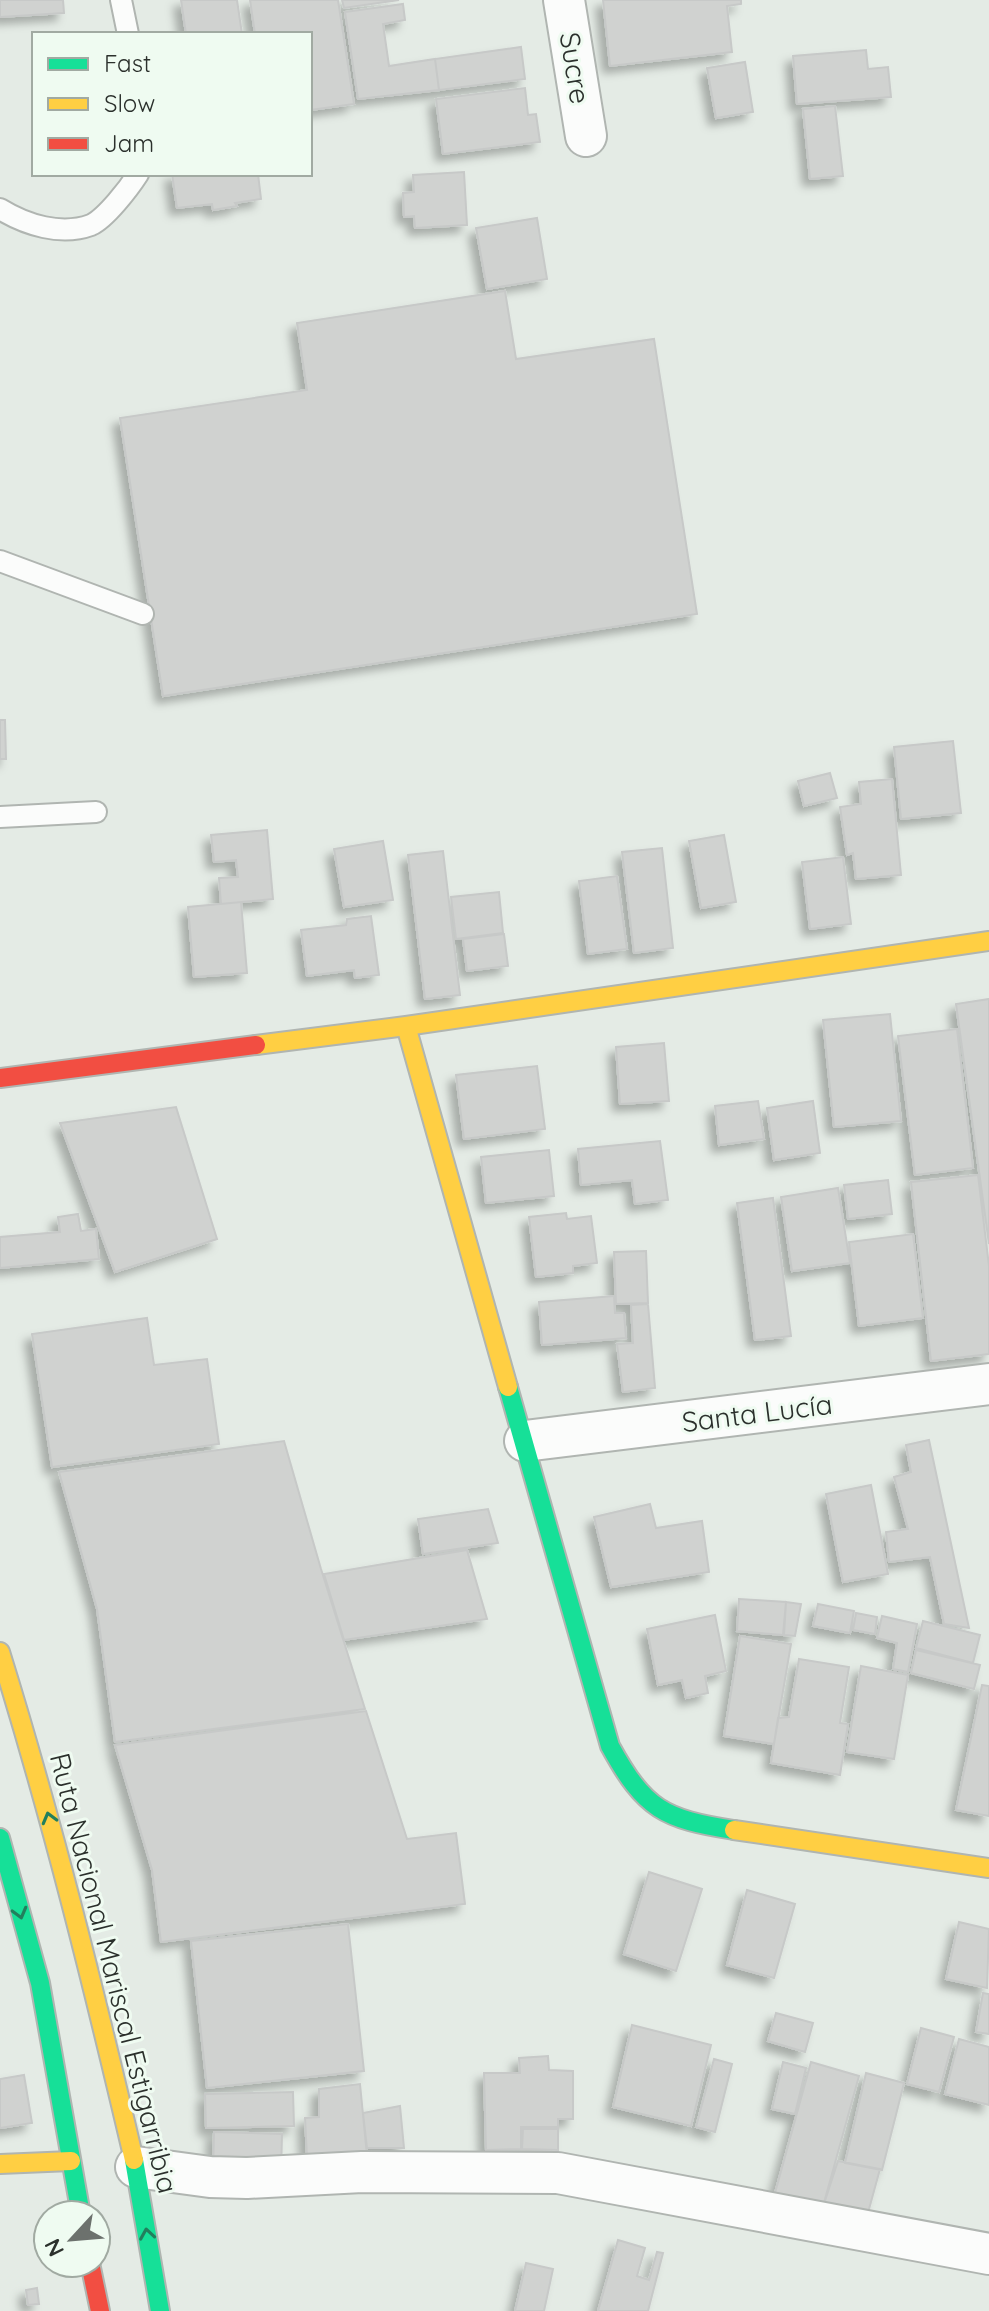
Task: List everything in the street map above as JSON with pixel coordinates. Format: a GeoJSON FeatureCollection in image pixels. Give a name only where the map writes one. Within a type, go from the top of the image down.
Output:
{"type":"FeatureCollection","features":[{"type":"Feature","properties":{"kind":"main road"},"geometry":{"type":"LineString","coordinates":[[0,1078],[406,1026],[989,941]]}},
{"type":"Feature","properties":{"kind":"main road"},"geometry":{"type":"LineString","coordinates":[[406,1026],[610,1746],[627,1777],[651,1804],[688,1823],[989,1868]]}},
{"type":"Feature","properties":{"kind":"main road","name":"Ruta Nacional Mariscal Estigarribia"},"geometry":{"type":"LineString","coordinates":[[0,1652],[34,1762],[86,1955],[136,2167],[160,2311]]}},
{"type":"Feature","properties":{"kind":"main road"},"geometry":{"type":"LineString","coordinates":[[0,1838],[40,1983],[78,2199]]}},
{"type":"Feature","properties":{"kind":"main road"},"geometry":{"type":"LineString","coordinates":[[0,2164],[71,2161]]}},
{"type":"Feature","properties":{"kind":"main road"},"geometry":{"type":"LineString","coordinates":[[93,2279],[100,2311]]}},
{"type":"Feature","properties":{"kind":"street","name":"Sucre"},"geometry":{"type":"LineString","coordinates":[[564,0],[586,136]]}},
{"type":"Feature","properties":{"kind":"street","name":"Santa Lucía"},"geometry":{"type":"LineString","coordinates":[[525,1441],[989,1384]]}},
{"type":"Feature","properties":{"kind":"street"},"geometry":{"type":"LineString","coordinates":[[136,2167],[210,2177],[247,2178],[362,2172],[558,2173],[989,2254]]}},
{"type":"Feature","properties":{"kind":"lane"},"geometry":{"type":"LineString","coordinates":[[121,0],[128,32]]}},
{"type":"Feature","properties":{"kind":"lane"},"geometry":{"type":"LineString","coordinates":[[0,209],[55,230],[93,224],[128,191],[137,176]]}},
{"type":"Feature","properties":{"kind":"lane"},"geometry":{"type":"LineString","coordinates":[[0,561],[143,614]]}},
{"type":"Feature","properties":{"kind":"lane"},"geometry":{"type":"LineString","coordinates":[[0,817],[96,812]]}},
{"type":"Feature","properties":{"kind":"building"},"geometry":{"type":"Polygon","coordinates":[[[0,0],[63,0],[64,13],[0,17],[0,0]]]}},
{"type":"Feature","properties":{"kind":"building"},"geometry":{"type":"Polygon","coordinates":[[[181,0],[237,0],[242,32],[186,32],[181,0]]]}},
{"type":"Feature","properties":{"kind":"building"},"geometry":{"type":"Polygon","coordinates":[[[250,0],[338,0],[354,104],[312,110],[312,32],[255,32],[250,0]]]}},
{"type":"Feature","properties":{"kind":"building"},"geometry":{"type":"Polygon","coordinates":[[[342,0],[399,0],[344,8],[342,0]]]}},
{"type":"Feature","properties":{"kind":"building"},"geometry":{"type":"Polygon","coordinates":[[[603,0],[741,0],[741,4],[727,6],[732,52],[610,66],[603,0]]]}},
{"type":"Feature","properties":{"kind":"building"},"geometry":{"type":"Polygon","coordinates":[[[403,4],[405,20],[383,24],[389,66],[435,59],[439,90],[358,99],[345,12],[403,4]]]}},
{"type":"Feature","properties":{"kind":"building"},"geometry":{"type":"Polygon","coordinates":[[[521,47],[525,79],[439,90],[435,59],[521,47]]]}},
{"type":"Feature","properties":{"kind":"building"},"geometry":{"type":"Polygon","coordinates":[[[866,50],[868,69],[888,67],[891,97],[797,104],[793,56],[866,50]]]}},
{"type":"Feature","properties":{"kind":"building"},"geometry":{"type":"Polygon","coordinates":[[[745,62],[753,112],[716,118],[707,68],[745,62]]]}},
{"type":"Feature","properties":{"kind":"building"},"geometry":{"type":"Polygon","coordinates":[[[525,88],[528,115],[536,114],[540,142],[443,154],[436,99],[525,88]]]}},
{"type":"Feature","properties":{"kind":"building"},"geometry":{"type":"Polygon","coordinates":[[[835,106],[843,176],[810,179],[803,109],[835,106]]]}},
{"type":"Feature","properties":{"kind":"building"},"geometry":{"type":"Polygon","coordinates":[[[464,172],[467,225],[415,228],[414,216],[404,217],[403,193],[414,192],[413,175],[464,172]]]}},
{"type":"Feature","properties":{"kind":"building"},"geometry":{"type":"Polygon","coordinates":[[[172,176],[258,176],[261,199],[213,210],[212,204],[177,208],[172,176]]]}},
{"type":"Feature","properties":{"kind":"building"},"geometry":{"type":"Polygon","coordinates":[[[537,218],[547,279],[487,289],[476,228],[537,218]]]}},
{"type":"Feature","properties":{"kind":"building"},"geometry":{"type":"Polygon","coordinates":[[[505,291],[516,359],[654,339],[697,614],[163,696],[120,418],[307,390],[297,323],[505,291]]]}},
{"type":"Feature","properties":{"kind":"building"},"geometry":{"type":"Polygon","coordinates":[[[0,720],[5,720],[6,759],[0,759],[0,720]]]}},
{"type":"Feature","properties":{"kind":"building"},"geometry":{"type":"Polygon","coordinates":[[[953,741],[961,813],[901,819],[894,747],[953,741]]]}},
{"type":"Feature","properties":{"kind":"building"},"geometry":{"type":"Polygon","coordinates":[[[830,773],[837,798],[804,806],[798,781],[830,773]]]}},
{"type":"Feature","properties":{"kind":"building"},"geometry":{"type":"Polygon","coordinates":[[[892,779],[901,875],[856,879],[853,853],[847,855],[840,807],[861,804],[859,782],[892,779]]]}},
{"type":"Feature","properties":{"kind":"building"},"geometry":{"type":"Polygon","coordinates":[[[267,830],[273,899],[221,904],[219,878],[238,877],[236,860],[214,862],[211,835],[267,830]]]}},
{"type":"Feature","properties":{"kind":"building"},"geometry":{"type":"Polygon","coordinates":[[[724,835],[736,902],[701,908],[689,841],[724,835]]]}},
{"type":"Feature","properties":{"kind":"building"},"geometry":{"type":"Polygon","coordinates":[[[383,841],[393,900],[344,907],[334,849],[383,841]]]}},
{"type":"Feature","properties":{"kind":"building"},"geometry":{"type":"Polygon","coordinates":[[[662,848],[673,948],[634,953],[622,852],[662,848]]]}},
{"type":"Feature","properties":{"kind":"building"},"geometry":{"type":"Polygon","coordinates":[[[443,851],[460,995],[425,999],[408,855],[443,851]]]}},
{"type":"Feature","properties":{"kind":"building"},"geometry":{"type":"Polygon","coordinates":[[[843,857],[851,924],[810,929],[802,862],[843,857]]]}},
{"type":"Feature","properties":{"kind":"building"},"geometry":{"type":"Polygon","coordinates":[[[617,876],[627,949],[588,954],[579,881],[617,876]]]}},
{"type":"Feature","properties":{"kind":"building"},"geometry":{"type":"Polygon","coordinates":[[[499,892],[503,933],[456,939],[451,897],[499,892]]]}},
{"type":"Feature","properties":{"kind":"building"},"geometry":{"type":"Polygon","coordinates":[[[241,902],[247,973],[194,977],[188,907],[241,902]]]}},
{"type":"Feature","properties":{"kind":"building"},"geometry":{"type":"Polygon","coordinates":[[[371,916],[379,975],[355,978],[354,970],[307,976],[301,930],[346,925],[347,919],[371,916]]]}},
{"type":"Feature","properties":{"kind":"building"},"geometry":{"type":"Polygon","coordinates":[[[504,934],[508,966],[467,971],[463,939],[504,934]]]}},
{"type":"Feature","properties":{"kind":"building"},"geometry":{"type":"Polygon","coordinates":[[[989,999],[989,1244],[956,1004],[989,999]]]}},
{"type":"Feature","properties":{"kind":"building"},"geometry":{"type":"Polygon","coordinates":[[[890,1014],[901,1121],[834,1127],[823,1020],[890,1014]]]}},
{"type":"Feature","properties":{"kind":"building"},"geometry":{"type":"Polygon","coordinates":[[[957,1029],[973,1168],[915,1175],[898,1036],[957,1029]]]}},
{"type":"Feature","properties":{"kind":"building"},"geometry":{"type":"Polygon","coordinates":[[[664,1043],[669,1101],[620,1104],[616,1047],[664,1043]]]}},
{"type":"Feature","properties":{"kind":"building"},"geometry":{"type":"Polygon","coordinates":[[[537,1066],[545,1129],[464,1139],[456,1075],[537,1066]]]}},
{"type":"Feature","properties":{"kind":"building"},"geometry":{"type":"Polygon","coordinates":[[[758,1101],[764,1139],[719,1145],[715,1106],[758,1101]]]}},
{"type":"Feature","properties":{"kind":"building"},"geometry":{"type":"Polygon","coordinates":[[[813,1101],[820,1153],[774,1160],[767,1108],[813,1101]]]}},
{"type":"Feature","properties":{"kind":"building"},"geometry":{"type":"Polygon","coordinates":[[[176,1107],[217,1239],[115,1272],[60,1123],[176,1107]]]}},
{"type":"Feature","properties":{"kind":"building"},"geometry":{"type":"Polygon","coordinates":[[[660,1141],[668,1200],[635,1204],[632,1180],[581,1185],[578,1149],[660,1141]]]}},
{"type":"Feature","properties":{"kind":"building"},"geometry":{"type":"Polygon","coordinates":[[[549,1150],[554,1196],[486,1203],[481,1157],[549,1150]]]}},
{"type":"Feature","properties":{"kind":"building"},"geometry":{"type":"Polygon","coordinates":[[[978,1175],[989,1266],[989,1354],[931,1361],[911,1182],[978,1175]]]}},
{"type":"Feature","properties":{"kind":"building"},"geometry":{"type":"Polygon","coordinates":[[[888,1180],[892,1214],[848,1219],[844,1185],[888,1180]]]}},
{"type":"Feature","properties":{"kind":"building"},"geometry":{"type":"Polygon","coordinates":[[[838,1188],[850,1263],[792,1271],[781,1197],[838,1188]]]}},
{"type":"Feature","properties":{"kind":"building"},"geometry":{"type":"Polygon","coordinates":[[[773,1198],[791,1336],[755,1340],[737,1203],[773,1198]]]}},
{"type":"Feature","properties":{"kind":"building"},"geometry":{"type":"Polygon","coordinates":[[[566,1213],[567,1219],[591,1216],[597,1263],[573,1266],[573,1273],[536,1277],[529,1217],[566,1213]]]}},
{"type":"Feature","properties":{"kind":"building"},"geometry":{"type":"Polygon","coordinates":[[[78,1214],[81,1231],[96,1229],[99,1259],[0,1268],[0,1237],[60,1232],[58,1217],[78,1214]]]}},
{"type":"Feature","properties":{"kind":"building"},"geometry":{"type":"Polygon","coordinates":[[[913,1234],[923,1318],[859,1326],[849,1242],[913,1234]]]}},
{"type":"Feature","properties":{"kind":"building"},"geometry":{"type":"Polygon","coordinates":[[[646,1251],[648,1303],[616,1304],[614,1252],[646,1251]]]}},
{"type":"Feature","properties":{"kind":"building"},"geometry":{"type":"Polygon","coordinates":[[[614,1296],[615,1313],[624,1313],[626,1338],[542,1345],[539,1302],[614,1296]]]}},
{"type":"Feature","properties":{"kind":"building"},"geometry":{"type":"Polygon","coordinates":[[[648,1304],[655,1388],[623,1392],[617,1344],[633,1343],[631,1305],[648,1304]]]}},
{"type":"Feature","properties":{"kind":"building"},"geometry":{"type":"Polygon","coordinates":[[[147,1318],[154,1365],[207,1359],[219,1444],[52,1467],[32,1334],[147,1318]]]}},
{"type":"Feature","properties":{"kind":"building"},"geometry":{"type":"Polygon","coordinates":[[[929,1440],[969,1628],[944,1624],[930,1557],[889,1562],[886,1532],[908,1529],[894,1477],[911,1472],[906,1445],[929,1440]]]}},
{"type":"Feature","properties":{"kind":"building"},"geometry":{"type":"Polygon","coordinates":[[[284,1441],[365,1709],[115,1742],[97,1609],[59,1472],[284,1441]]]}},
{"type":"Feature","properties":{"kind":"building"},"geometry":{"type":"Polygon","coordinates":[[[284,1441],[365,1709],[115,1742],[97,1609],[59,1472],[284,1441]]]}},
{"type":"Feature","properties":{"kind":"building"},"geometry":{"type":"Polygon","coordinates":[[[871,1485],[888,1574],[843,1582],[826,1494],[871,1485]]]}},
{"type":"Feature","properties":{"kind":"building"},"geometry":{"type":"Polygon","coordinates":[[[650,1504],[656,1528],[702,1521],[709,1572],[611,1587],[594,1517],[650,1504]]]}},
{"type":"Feature","properties":{"kind":"building"},"geometry":{"type":"Polygon","coordinates":[[[488,1509],[498,1543],[423,1554],[418,1519],[488,1509]]]}},
{"type":"Feature","properties":{"kind":"building"},"geometry":{"type":"Polygon","coordinates":[[[467,1550],[487,1619],[344,1640],[324,1574],[467,1550]]]}},
{"type":"Feature","properties":{"kind":"building"},"geometry":{"type":"Polygon","coordinates":[[[739,1599],[786,1602],[783,1635],[737,1631],[739,1599]]]}},
{"type":"Feature","properties":{"kind":"building"},"geometry":{"type":"Polygon","coordinates":[[[786,1602],[801,1604],[795,1636],[784,1635],[786,1602]]]}},
{"type":"Feature","properties":{"kind":"building"},"geometry":{"type":"Polygon","coordinates":[[[818,1604],[854,1611],[850,1633],[813,1626],[818,1604]]]}},
{"type":"Feature","properties":{"kind":"building"},"geometry":{"type":"Polygon","coordinates":[[[856,1613],[877,1617],[875,1634],[853,1630],[856,1613]]]}},
{"type":"Feature","properties":{"kind":"building"},"geometry":{"type":"Polygon","coordinates":[[[715,1615],[726,1671],[705,1676],[708,1693],[686,1698],[682,1680],[658,1685],[647,1629],[715,1615]]]}},
{"type":"Feature","properties":{"kind":"building"},"geometry":{"type":"Polygon","coordinates":[[[882,1616],[917,1624],[908,1672],[893,1669],[897,1643],[877,1638],[882,1616]]]}},
{"type":"Feature","properties":{"kind":"building"},"geometry":{"type":"Polygon","coordinates":[[[923,1621],[980,1635],[973,1663],[916,1648],[923,1621]]]}},
{"type":"Feature","properties":{"kind":"building"},"geometry":{"type":"Polygon","coordinates":[[[740,1636],[791,1644],[774,1744],[724,1736],[740,1636]]]}},
{"type":"Feature","properties":{"kind":"building"},"geometry":{"type":"Polygon","coordinates":[[[916,1650],[980,1665],[974,1689],[911,1673],[916,1650]]]}},
{"type":"Feature","properties":{"kind":"building"},"geometry":{"type":"Polygon","coordinates":[[[799,1659],[849,1667],[840,1723],[848,1724],[840,1775],[771,1763],[778,1718],[789,1717],[799,1659]]]}},
{"type":"Feature","properties":{"kind":"building"},"geometry":{"type":"Polygon","coordinates":[[[861,1666],[908,1675],[894,1759],[847,1752],[861,1666]]]}},
{"type":"Feature","properties":{"kind":"building"},"geometry":{"type":"Polygon","coordinates":[[[982,1685],[989,1686],[989,1816],[956,1810],[982,1685]]]}},
{"type":"Feature","properties":{"kind":"building"},"geometry":{"type":"Polygon","coordinates":[[[366,1711],[407,1839],[456,1833],[465,1904],[161,1942],[152,1870],[115,1745],[366,1711]]]}},
{"type":"Feature","properties":{"kind":"building"},"geometry":{"type":"Polygon","coordinates":[[[649,1872],[702,1889],[676,1971],[624,1954],[649,1872]]]}},
{"type":"Feature","properties":{"kind":"building"},"geometry":{"type":"Polygon","coordinates":[[[747,1890],[795,1904],[774,1978],[727,1965],[747,1890]]]}},
{"type":"Feature","properties":{"kind":"building"},"geometry":{"type":"Polygon","coordinates":[[[959,1922],[989,1929],[987,1988],[946,1979],[959,1922]]]}},
{"type":"Feature","properties":{"kind":"building"},"geometry":{"type":"Polygon","coordinates":[[[348,1924],[364,2071],[207,2088],[191,1941],[348,1924]]]}},
{"type":"Feature","properties":{"kind":"building"},"geometry":{"type":"Polygon","coordinates":[[[983,1993],[989,1994],[989,2034],[976,2032],[983,1993]]]}},
{"type":"Feature","properties":{"kind":"building"},"geometry":{"type":"Polygon","coordinates":[[[776,2013],[813,2023],[805,2052],[768,2041],[776,2013]]]}},
{"type":"Feature","properties":{"kind":"building"},"geometry":{"type":"Polygon","coordinates":[[[632,2025],[711,2045],[691,2126],[613,2107],[632,2025]]]}},
{"type":"Feature","properties":{"kind":"building"},"geometry":{"type":"Polygon","coordinates":[[[921,2028],[954,2037],[939,2092],[907,2084],[921,2028]]]}},
{"type":"Feature","properties":{"kind":"building"},"geometry":{"type":"Polygon","coordinates":[[[959,2039],[989,2047],[989,2105],[945,2094],[959,2039]]]}},
{"type":"Feature","properties":{"kind":"building"},"geometry":{"type":"Polygon","coordinates":[[[548,2056],[549,2070],[573,2071],[573,2119],[558,2119],[558,2127],[521,2127],[521,2149],[486,2150],[484,2073],[520,2073],[519,2058],[548,2056]]]}},
{"type":"Feature","properties":{"kind":"building"},"geometry":{"type":"Polygon","coordinates":[[[714,2059],[732,2064],[715,2132],[696,2127],[714,2059]]]}},
{"type":"Feature","properties":{"kind":"building"},"geometry":{"type":"Polygon","coordinates":[[[783,2062],[806,2068],[795,2114],[772,2109],[783,2062]]]}},
{"type":"Feature","properties":{"kind":"building"},"geometry":{"type":"Polygon","coordinates":[[[811,2062],[859,2076],[822,2210],[772,2204],[811,2062]]]}},
{"type":"Feature","properties":{"kind":"building"},"geometry":{"type":"Polygon","coordinates":[[[866,2073],[904,2083],[882,2170],[845,2163],[866,2073]]]}},
{"type":"Feature","properties":{"kind":"building"},"geometry":{"type":"Polygon","coordinates":[[[24,2075],[32,2123],[0,2128],[0,2079],[24,2075]]]}},
{"type":"Feature","properties":{"kind":"building"},"geometry":{"type":"Polygon","coordinates":[[[360,2084],[368,2166],[307,2157],[305,2118],[319,2117],[319,2089],[360,2084]]]}},
{"type":"Feature","properties":{"kind":"building"},"geometry":{"type":"Polygon","coordinates":[[[293,2092],[294,2126],[206,2128],[205,2094],[293,2092]]]}},
{"type":"Feature","properties":{"kind":"building"},"geometry":{"type":"Polygon","coordinates":[[[400,2106],[404,2148],[367,2148],[363,2113],[400,2106]]]}},
{"type":"Feature","properties":{"kind":"building"},"geometry":{"type":"Polygon","coordinates":[[[523,2129],[558,2129],[558,2150],[522,2149],[523,2129]]]}},
{"type":"Feature","properties":{"kind":"building"},"geometry":{"type":"Polygon","coordinates":[[[214,2132],[282,2134],[281,2175],[213,2173],[214,2132]]]}},
{"type":"Feature","properties":{"kind":"building"},"geometry":{"type":"Polygon","coordinates":[[[838,2161],[880,2169],[866,2220],[822,2210],[838,2161]]]}},
{"type":"Feature","properties":{"kind":"building"},"geometry":{"type":"Polygon","coordinates":[[[618,2240],[645,2248],[637,2276],[649,2280],[657,2252],[663,2253],[648,2311],[598,2311],[618,2240]]]}},
{"type":"Feature","properties":{"kind":"building"},"geometry":{"type":"Polygon","coordinates":[[[526,2263],[553,2269],[544,2311],[515,2311],[526,2263]]]}},
{"type":"Feature","properties":{"kind":"building"},"geometry":{"type":"Polygon","coordinates":[[[37,2288],[39,2304],[28,2305],[26,2290],[37,2288]]]}},
{"type":"Feature","properties":{"kind":"traffic: fast"},"geometry":{"type":"LineString","coordinates":[[508,1387],[610,1746],[634,1785],[659,1808],[690,1821],[734,1830]]}},
{"type":"Feature","properties":{"kind":"traffic: fast"},"geometry":{"type":"LineString","coordinates":[[0,1838],[40,1983],[78,2199]]}},
{"type":"Feature","properties":{"kind":"traffic: fast"},"geometry":{"type":"LineString","coordinates":[[134,2160],[160,2311]]}},
{"type":"Feature","properties":{"kind":"traffic: slow"},"geometry":{"type":"LineString","coordinates":[[256,1045],[989,941]]}},
{"type":"Feature","properties":{"kind":"traffic: slow"},"geometry":{"type":"LineString","coordinates":[[406,1026],[508,1387]]}},
{"type":"Feature","properties":{"kind":"traffic: slow"},"geometry":{"type":"LineString","coordinates":[[0,1652],[72,1904],[134,2160]]}},
{"type":"Feature","properties":{"kind":"traffic: slow"},"geometry":{"type":"LineString","coordinates":[[734,1830],[989,1868]]}},
{"type":"Feature","properties":{"kind":"traffic: slow"},"geometry":{"type":"LineString","coordinates":[[0,2164],[71,2161]]}},
{"type":"Feature","properties":{"kind":"traffic: jam"},"geometry":{"type":"LineString","coordinates":[[0,1078],[256,1045]]}},
{"type":"Feature","properties":{"kind":"traffic: jam"},"geometry":{"type":"LineString","coordinates":[[93,2279],[100,2311]]}}]}
